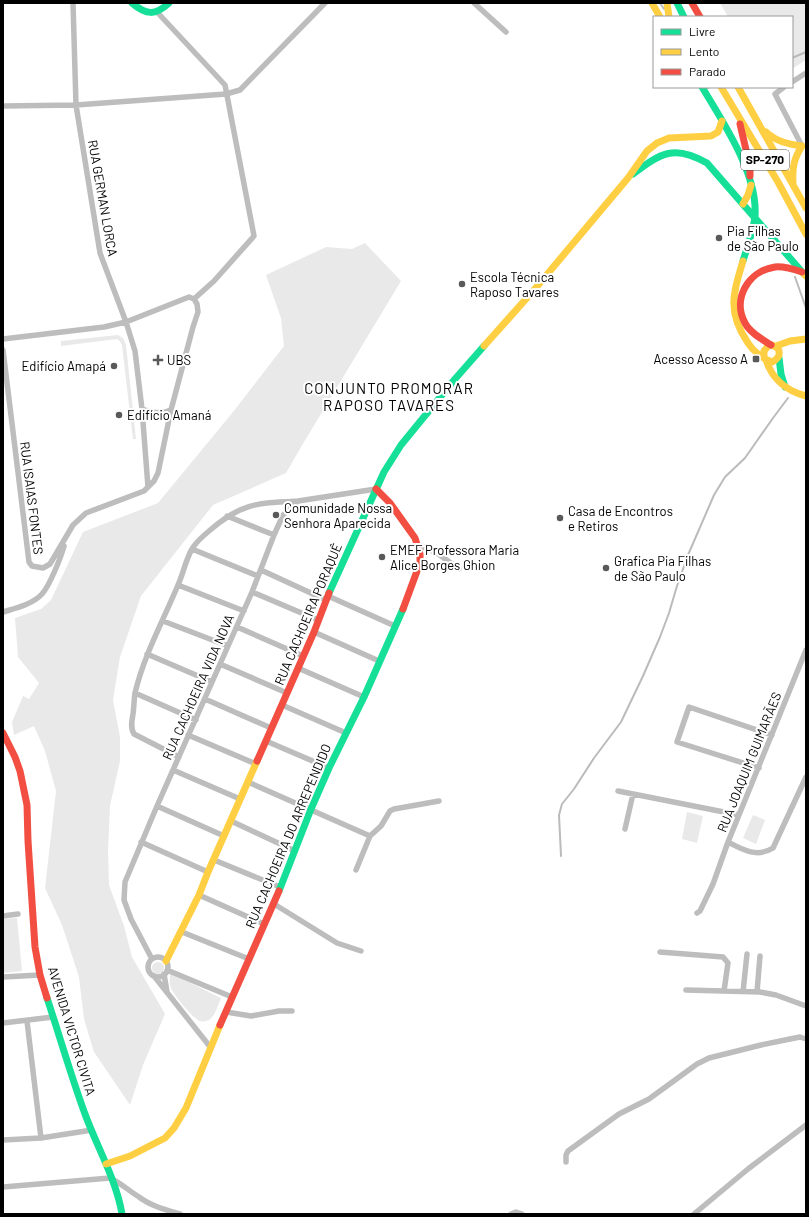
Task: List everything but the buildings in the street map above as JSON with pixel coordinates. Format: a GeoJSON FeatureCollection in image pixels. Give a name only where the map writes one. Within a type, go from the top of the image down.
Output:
{"type":"FeatureCollection","features":[{"type":"Feature","properties":{"kind":"main road"},"geometry":{"type":"LineString","coordinates":[[132,3],[143,12],[150,13],[157,12],[169,3]]}},
{"type":"Feature","properties":{"kind":"main road"},"geometry":{"type":"LineString","coordinates":[[652,3],[659,16]]}},
{"type":"Feature","properties":{"kind":"main road"},"geometry":{"type":"LineString","coordinates":[[667,3],[669,16]]}},
{"type":"Feature","properties":{"kind":"main road"},"geometry":{"type":"LineString","coordinates":[[676,3],[683,16]]}},
{"type":"Feature","properties":{"kind":"main road"},"geometry":{"type":"LineString","coordinates":[[692,3],[699,16]]}},
{"type":"Feature","properties":{"kind":"main road"},"geometry":{"type":"LineString","coordinates":[[703,88],[738,150],[751,180],[748,195],[743,204]]}},
{"type":"Feature","properties":{"kind":"main road","name":"SP-270"},"geometry":{"type":"LineString","coordinates":[[722,88],[778,182],[806,234]]}},
{"type":"Feature","properties":{"kind":"main road","name":"SP-270"},"geometry":{"type":"LineString","coordinates":[[739,88],[806,208]]}},
{"type":"Feature","properties":{"kind":"main road"},"geometry":{"type":"LineString","coordinates":[[740,120],[741,133],[750,167],[755,218],[735,293],[734,312],[737,323],[748,343],[757,352],[772,362],[777,360],[779,355],[787,347],[802,340]]}},
{"type":"Feature","properties":{"kind":"main road","name":"RUA CACHOEIRA PORAQUÊ"},"geometry":{"type":"LineString","coordinates":[[166,961],[182,932],[199,895],[314,632],[327,598],[376,489],[384,472],[401,444],[455,379],[534,290],[628,178],[639,161],[654,145],[675,137],[708,137],[716,133],[722,121]]}},
{"type":"Feature","properties":{"kind":"main road"},"geometry":{"type":"LineString","coordinates":[[760,127],[775,140],[804,145]]}},
{"type":"Feature","properties":{"kind":"main road"},"geometry":{"type":"LineString","coordinates":[[804,145],[806,154]]}},
{"type":"Feature","properties":{"kind":"main road"},"geometry":{"type":"LineString","coordinates":[[794,187],[794,158],[804,145]]}},
{"type":"Feature","properties":{"kind":"main road","name":"RUA CACHOEIRA PORAQUÊ"},"geometry":{"type":"LineString","coordinates":[[628,178],[654,159],[664,154],[677,152],[688,153],[697,157],[707,163],[804,274]]}},
{"type":"Feature","properties":{"kind":"main road"},"geometry":{"type":"LineString","coordinates":[[785,387],[781,374],[779,350],[749,329],[741,312],[741,298],[748,282],[757,273],[769,268],[781,266],[804,274]]}},
{"type":"Feature","properties":{"kind":"main road"},"geometry":{"type":"LineString","coordinates":[[802,340],[785,342],[765,348],[764,354],[775,378],[785,387],[799,395],[806,396]]}},
{"type":"Feature","properties":{"kind":"main road","name":"RUA CACHOEIRA DO ARREPENDIDO"},"geometry":{"type":"LineString","coordinates":[[106,1164],[130,1156],[165,1138],[174,1128],[186,1108],[232,997],[274,904],[329,768],[364,697],[403,608],[420,563],[418,545],[415,538],[390,503],[376,489]]}},
{"type":"Feature","properties":{"kind":"main road","name":"AVENIDA VICTOR CIVITA"},"geometry":{"type":"LineString","coordinates":[[3,733],[18,764],[27,805],[35,947],[40,975],[85,1114],[106,1164],[120,1202],[122,1214]]}},
{"type":"Feature","properties":{"kind":"street","name":"RUA GERMAN LORCA"},"geometry":{"type":"LineString","coordinates":[[73,3],[76,105],[100,253],[126,322],[135,351],[142,409],[148,487]]}},
{"type":"Feature","properties":{"kind":"street"},"geometry":{"type":"LineString","coordinates":[[3,106],[76,105],[226,94],[240,90],[325,3]]}},
{"type":"Feature","properties":{"kind":"street"},"geometry":{"type":"LineString","coordinates":[[474,3],[506,32]]}},
{"type":"Feature","properties":{"kind":"street"},"geometry":{"type":"LineString","coordinates":[[157,12],[225,85],[254,236],[214,281],[194,299]]}},
{"type":"Feature","properties":{"kind":"street"},"geometry":{"type":"LineString","coordinates":[[793,81],[806,73]]}},
{"type":"Feature","properties":{"kind":"street"},"geometry":{"type":"LineString","coordinates":[[782,88],[775,93],[804,145]]}},
{"type":"Feature","properties":{"kind":"street"},"geometry":{"type":"LineString","coordinates":[[3,339],[104,327],[126,322],[189,297],[194,299],[197,304],[198,312],[171,410],[158,473],[154,481],[148,487]]}},
{"type":"Feature","properties":{"kind":"street","name":"RUA ISAIAS FONTES"},"geometry":{"type":"LineString","coordinates":[[3,350],[29,562],[32,566],[42,568],[50,564],[73,525],[86,513],[144,491],[148,487]]}},
{"type":"Feature","properties":{"kind":"street"},"geometry":{"type":"LineString","coordinates":[[142,409],[153,413],[161,413],[171,410]]}},
{"type":"Feature","properties":{"kind":"street"},"geometry":{"type":"LineString","coordinates":[[179,757],[136,736],[132,731],[135,693],[148,654],[192,549],[208,532],[227,516],[237,510],[264,502],[298,501],[376,489]]}},
{"type":"Feature","properties":{"kind":"street","name":"RUA CACHOEIRA VIDA NOVA"},"geometry":{"type":"LineString","coordinates":[[152,959],[136,931],[124,900],[125,882],[141,842],[244,611],[283,515],[298,501]]}},
{"type":"Feature","properties":{"kind":"street"},"geometry":{"type":"LineString","coordinates":[[227,516],[274,535]]}},
{"type":"Feature","properties":{"kind":"street"},"geometry":{"type":"LineString","coordinates":[[3,612],[31,601],[42,594],[61,555],[66,538]]}},
{"type":"Feature","properties":{"kind":"street"},"geometry":{"type":"LineString","coordinates":[[418,545],[437,553],[459,568]]}},
{"type":"Feature","properties":{"kind":"street"},"geometry":{"type":"LineString","coordinates":[[192,549],[327,598],[395,626]]}},
{"type":"Feature","properties":{"kind":"street"},"geometry":{"type":"LineString","coordinates":[[178,585],[244,611]]}},
{"type":"Feature","properties":{"kind":"street"},"geometry":{"type":"LineString","coordinates":[[252,592],[318,620]]}},
{"type":"Feature","properties":{"kind":"street"},"geometry":{"type":"LineString","coordinates":[[162,621],[228,646]]}},
{"type":"Feature","properties":{"kind":"street"},"geometry":{"type":"LineString","coordinates":[[236,627],[303,656]]}},
{"type":"Feature","properties":{"kind":"street"},"geometry":{"type":"LineString","coordinates":[[314,632],[379,661]]}},
{"type":"Feature","properties":{"kind":"street","name":"RUA JOAQUIM GUIMARÃES"},"geometry":{"type":"LineString","coordinates":[[697,913],[700,911],[713,884],[728,842],[806,650]]}},
{"type":"Feature","properties":{"kind":"street"},"geometry":{"type":"LineString","coordinates":[[148,654],[212,682]]}},
{"type":"Feature","properties":{"kind":"street"},"geometry":{"type":"LineString","coordinates":[[220,664],[287,693]]}},
{"type":"Feature","properties":{"kind":"street"},"geometry":{"type":"LineString","coordinates":[[298,668],[364,697]]}},
{"type":"Feature","properties":{"kind":"street"},"geometry":{"type":"LineString","coordinates":[[135,693],[196,720]]}},
{"type":"Feature","properties":{"kind":"street"},"geometry":{"type":"LineString","coordinates":[[205,699],[271,728]]}},
{"type":"Feature","properties":{"kind":"street"},"geometry":{"type":"LineString","coordinates":[[282,705],[346,733]]}},
{"type":"Feature","properties":{"kind":"street"},"geometry":{"type":"LineString","coordinates":[[758,768],[677,742],[690,707],[772,735]]}},
{"type":"Feature","properties":{"kind":"street"},"geometry":{"type":"LineString","coordinates":[[188,735],[256,764]]}},
{"type":"Feature","properties":{"kind":"street"},"geometry":{"type":"LineString","coordinates":[[266,741],[329,768]]}},
{"type":"Feature","properties":{"kind":"street"},"geometry":{"type":"LineString","coordinates":[[173,770],[240,799]]}},
{"type":"Feature","properties":{"kind":"street"},"geometry":{"type":"LineString","coordinates":[[728,842],[751,852],[767,851],[773,848],[806,777]]}},
{"type":"Feature","properties":{"kind":"street"},"geometry":{"type":"LineString","coordinates":[[248,782],[370,836]]}},
{"type":"Feature","properties":{"kind":"street"},"geometry":{"type":"LineString","coordinates":[[618,791],[739,815]]}},
{"type":"Feature","properties":{"kind":"street"},"geometry":{"type":"LineString","coordinates":[[625,829],[633,794]]}},
{"type":"Feature","properties":{"kind":"street"},"geometry":{"type":"LineString","coordinates":[[356,870],[370,836],[381,826],[392,810],[438,801]]}},
{"type":"Feature","properties":{"kind":"street"},"geometry":{"type":"LineString","coordinates":[[157,806],[224,836]]}},
{"type":"Feature","properties":{"kind":"street"},"geometry":{"type":"LineString","coordinates":[[231,821],[295,851]]}},
{"type":"Feature","properties":{"kind":"street"},"geometry":{"type":"LineString","coordinates":[[141,842],[208,872]]}},
{"type":"Feature","properties":{"kind":"street"},"geometry":{"type":"LineString","coordinates":[[214,860],[280,887]]}},
{"type":"Feature","properties":{"kind":"street"},"geometry":{"type":"LineString","coordinates":[[199,895],[264,924]]}},
{"type":"Feature","properties":{"kind":"street"},"geometry":{"type":"LineString","coordinates":[[274,904],[337,943],[361,952]]}},
{"type":"Feature","properties":{"kind":"street"},"geometry":{"type":"LineString","coordinates":[[3,916],[18,914]]}},
{"type":"Feature","properties":{"kind":"street"},"geometry":{"type":"LineString","coordinates":[[182,932],[249,959]]}},
{"type":"Feature","properties":{"kind":"street"},"geometry":{"type":"LineString","coordinates":[[660,952],[723,957],[728,963],[724,991]]}},
{"type":"Feature","properties":{"kind":"street"},"geometry":{"type":"LineString","coordinates":[[744,992],[747,954]]}},
{"type":"Feature","properties":{"kind":"street"},"geometry":{"type":"LineString","coordinates":[[756,992],[760,956]]}},
{"type":"Feature","properties":{"kind":"street"},"geometry":{"type":"LineString","coordinates":[[167,992],[166,972],[168,965],[166,961],[160,957],[152,959],[148,964],[148,970],[211,1048]]}},
{"type":"Feature","properties":{"kind":"street"},"geometry":{"type":"LineString","coordinates":[[154,976],[160,977],[166,972]]}},
{"type":"Feature","properties":{"kind":"street"},"geometry":{"type":"LineString","coordinates":[[166,972],[232,997]]}},
{"type":"Feature","properties":{"kind":"street"},"geometry":{"type":"LineString","coordinates":[[3,977],[40,975]]}},
{"type":"Feature","properties":{"kind":"street"},"geometry":{"type":"LineString","coordinates":[[686,990],[756,992],[776,995],[806,1006]]}},
{"type":"Feature","properties":{"kind":"street"},"geometry":{"type":"LineString","coordinates":[[226,1012],[251,1016],[292,1011]]}},
{"type":"Feature","properties":{"kind":"street"},"geometry":{"type":"LineString","coordinates":[[3,1023],[53,1017]]}},
{"type":"Feature","properties":{"kind":"street"},"geometry":{"type":"LineString","coordinates":[[27,1021],[41,1138]]}},
{"type":"Feature","properties":{"kind":"street"},"geometry":{"type":"LineString","coordinates":[[566,1162],[566,1155],[568,1151],[619,1114],[649,1098],[697,1064],[709,1058],[790,1038],[806,1039]]}},
{"type":"Feature","properties":{"kind":"street"},"geometry":{"type":"LineString","coordinates":[[694,1214],[748,1169],[806,1124]]}},
{"type":"Feature","properties":{"kind":"street"},"geometry":{"type":"LineString","coordinates":[[3,1140],[41,1138],[92,1130]]}},
{"type":"Feature","properties":{"kind":"street"},"geometry":{"type":"LineString","coordinates":[[3,1187],[110,1178],[122,1184],[140,1198],[159,1208],[180,1214]]}},
{"type":"Feature","properties":{"kind":"street"},"geometry":{"type":"LineString","coordinates":[[511,1214],[516,1212],[522,1214]]}},
{"type":"Feature","properties":{"kind":"shaded area"},"geometry":{"type":"Polygon","coordinates":[[[720,3],[806,3],[806,60],[793,68],[793,16],[727,16],[720,3]]]}},
{"type":"Feature","properties":{"kind":"shaded area"},"geometry":{"type":"Polygon","coordinates":[[[365,243],[401,281],[286,473],[213,505],[141,596],[120,657],[113,700],[120,737],[120,761],[110,806],[108,851],[109,885],[124,926],[132,957],[165,1014],[143,1065],[130,1105],[94,1052],[84,1019],[79,977],[62,925],[45,888],[56,791],[45,751],[34,726],[14,735],[12,722],[23,696],[29,699],[39,683],[18,657],[15,618],[41,609],[51,600],[83,532],[158,503],[233,412],[284,346],[281,318],[266,275],[326,247],[352,249],[365,243]]]}},
{"type":"Feature","properties":{"kind":"shaded area"},"geometry":{"type":"Polygon","coordinates":[[[118,335],[123,338],[126,345],[136,439],[133,439],[122,345],[120,341],[117,339],[61,346],[61,341],[118,335]]]}},
{"type":"Feature","properties":{"kind":"shaded area"},"geometry":{"type":"Polygon","coordinates":[[[687,812],[703,816],[697,843],[682,839],[687,812]]]}},
{"type":"Feature","properties":{"kind":"shaded area"},"geometry":{"type":"Polygon","coordinates":[[[753,815],[765,820],[756,844],[743,838],[753,815]]]}},
{"type":"Feature","properties":{"kind":"shaded area"},"geometry":{"type":"Polygon","coordinates":[[[17,918],[22,971],[3,973],[3,919],[17,918]]]}},
{"type":"Feature","properties":{"kind":"shaded area"},"geometry":{"type":"Polygon","coordinates":[[[158,962],[162,964],[164,968],[162,972],[158,974],[154,972],[152,968],[154,964],[158,962]]]}},
{"type":"Feature","properties":{"kind":"shaded area"},"geometry":{"type":"Polygon","coordinates":[[[170,973],[221,998],[213,1016],[209,1020],[200,1021],[189,1012],[171,988],[170,973]]]}},
{"type":"Feature","properties":{"kind":"waterway"},"geometry":{"type":"LineString","coordinates":[[660,3],[664,9]]}},
{"type":"Feature","properties":{"kind":"waterway"},"geometry":{"type":"LineString","coordinates":[[793,58],[806,52]]}},
{"type":"Feature","properties":{"kind":"waterway"},"geometry":{"type":"LineString","coordinates":[[795,277],[806,308]]}},
{"type":"Feature","properties":{"kind":"waterway"},"geometry":{"type":"LineString","coordinates":[[561,856],[559,815],[562,804],[621,722],[660,637],[688,555],[714,495],[725,477],[745,458],[788,398]]}},
{"type":"Feature","properties":{"kind":"traffic: fast"},"geometry":{"type":"LineString","coordinates":[[132,3],[146,12],[155,12],[169,3]]}},
{"type":"Feature","properties":{"kind":"traffic: fast"},"geometry":{"type":"LineString","coordinates":[[677,3],[684,16]]}},
{"type":"Feature","properties":{"kind":"traffic: fast"},"geometry":{"type":"LineString","coordinates":[[703,88],[738,149],[751,183],[755,216],[752,233],[743,261]]}},
{"type":"Feature","properties":{"kind":"traffic: fast"},"geometry":{"type":"LineString","coordinates":[[633,174],[660,156],[668,154],[685,154],[707,163],[803,273]]}},
{"type":"Feature","properties":{"kind":"traffic: fast"},"geometry":{"type":"LineString","coordinates":[[329,593],[384,472],[401,445],[484,346]]}},
{"type":"Feature","properties":{"kind":"traffic: fast"},"geometry":{"type":"LineString","coordinates":[[779,358],[781,374],[785,387]]}},
{"type":"Feature","properties":{"kind":"traffic: fast"},"geometry":{"type":"LineString","coordinates":[[279,891],[311,809],[329,768],[364,697],[403,609]]}},
{"type":"Feature","properties":{"kind":"traffic: fast"},"geometry":{"type":"LineString","coordinates":[[47,998],[80,1100],[111,1176],[122,1214]]}},
{"type":"Feature","properties":{"kind":"traffic: slow"},"geometry":{"type":"LineString","coordinates":[[652,3],[659,16]]}},
{"type":"Feature","properties":{"kind":"traffic: slow"},"geometry":{"type":"LineString","coordinates":[[667,3],[669,16]]}},
{"type":"Feature","properties":{"kind":"traffic: slow"},"geometry":{"type":"LineString","coordinates":[[722,88],[778,182],[806,234]]}},
{"type":"Feature","properties":{"kind":"traffic: slow"},"geometry":{"type":"LineString","coordinates":[[739,88],[806,208]]}},
{"type":"Feature","properties":{"kind":"traffic: slow"},"geometry":{"type":"LineString","coordinates":[[484,346],[534,290],[628,178],[647,151],[657,143],[669,138],[711,136],[718,132],[722,121]]}},
{"type":"Feature","properties":{"kind":"traffic: slow"},"geometry":{"type":"LineString","coordinates":[[766,132],[783,142],[802,146],[794,163],[793,183]]}},
{"type":"Feature","properties":{"kind":"traffic: slow"},"geometry":{"type":"LineString","coordinates":[[743,204],[751,185]]}},
{"type":"Feature","properties":{"kind":"traffic: slow"},"geometry":{"type":"LineString","coordinates":[[743,261],[737,283],[734,303],[737,322],[741,332],[750,346],[765,359],[772,362],[776,360],[779,353],[778,348],[772,345],[768,346],[764,351],[764,358]]}},
{"type":"Feature","properties":{"kind":"traffic: slow"},"geometry":{"type":"LineString","coordinates":[[803,273],[806,276]]}},
{"type":"Feature","properties":{"kind":"traffic: slow"},"geometry":{"type":"LineString","coordinates":[[776,346],[790,341],[806,339]]}},
{"type":"Feature","properties":{"kind":"traffic: slow"},"geometry":{"type":"LineString","coordinates":[[766,360],[772,373],[781,383],[793,391],[806,396]]}},
{"type":"Feature","properties":{"kind":"traffic: slow"},"geometry":{"type":"LineString","coordinates":[[166,961],[199,895],[257,761]]}},
{"type":"Feature","properties":{"kind":"traffic: slow"},"geometry":{"type":"LineString","coordinates":[[106,1164],[130,1156],[165,1138],[174,1128],[186,1108],[220,1025]]}},
{"type":"Feature","properties":{"kind":"traffic: jam"},"geometry":{"type":"LineString","coordinates":[[692,3],[699,16]]}},
{"type":"Feature","properties":{"kind":"traffic: jam"},"geometry":{"type":"LineString","coordinates":[[740,124],[750,167],[750,176]]}},
{"type":"Feature","properties":{"kind":"traffic: jam"},"geometry":{"type":"LineString","coordinates":[[771,345],[753,333],[745,323],[741,314],[740,305],[745,288],[750,280],[757,274],[775,267],[782,267],[802,272]]}},
{"type":"Feature","properties":{"kind":"traffic: jam"},"geometry":{"type":"LineString","coordinates":[[376,489],[390,503],[415,538],[420,554],[420,563],[403,609]]}},
{"type":"Feature","properties":{"kind":"traffic: jam"},"geometry":{"type":"LineString","coordinates":[[257,761],[314,632],[329,593]]}},
{"type":"Feature","properties":{"kind":"traffic: jam"},"geometry":{"type":"LineString","coordinates":[[3,733],[20,771],[27,805],[35,947],[40,975],[47,998]]}},
{"type":"Feature","properties":{"kind":"traffic: jam"},"geometry":{"type":"LineString","coordinates":[[220,1025],[279,891]]}},
{"type":"Feature","properties":{"kind":"place","name":"Pia Filhas de São Paulo"},"geometry":{"type":"Point","coordinates":[719,238]}},
{"type":"Feature","properties":{"kind":"place","name":"Escola Técnica Raposo Tavares"},"geometry":{"type":"Point","coordinates":[462,284]}},
{"type":"Feature","properties":{"kind":"place","name":"Acesso Acesso A"},"geometry":{"type":"Point","coordinates":[756,359]}},
{"type":"Feature","properties":{"kind":"place","name":"UBS"},"geometry":{"type":"Point","coordinates":[158,360]}},
{"type":"Feature","properties":{"kind":"place","name":"Edifício Amapá"},"geometry":{"type":"Point","coordinates":[114,366]}},
{"type":"Feature","properties":{"kind":"place","name":"Edifício Amaná"},"geometry":{"type":"Point","coordinates":[119,415]}},
{"type":"Feature","properties":{"kind":"place","name":"Comunidade Nossa Senhora Aparecida"},"geometry":{"type":"Point","coordinates":[276,515]}},
{"type":"Feature","properties":{"kind":"place","name":"Casa de Encontros e Retiros"},"geometry":{"type":"Point","coordinates":[560,518]}},
{"type":"Feature","properties":{"kind":"place","name":"EMEF Professora Maria Alice Borges Ghion"},"geometry":{"type":"Point","coordinates":[382,557]}},
{"type":"Feature","properties":{"kind":"place","name":"Grafica Pia Filhas de São Paulo"},"geometry":{"type":"Point","coordinates":[606,568]}},
{"type":"Feature","properties":{"kind":"district","name":"CONJUNTO PROMORAR RAPOSO TAVARES"},"geometry":{"type":"Point","coordinates":[389,398]}}]}
